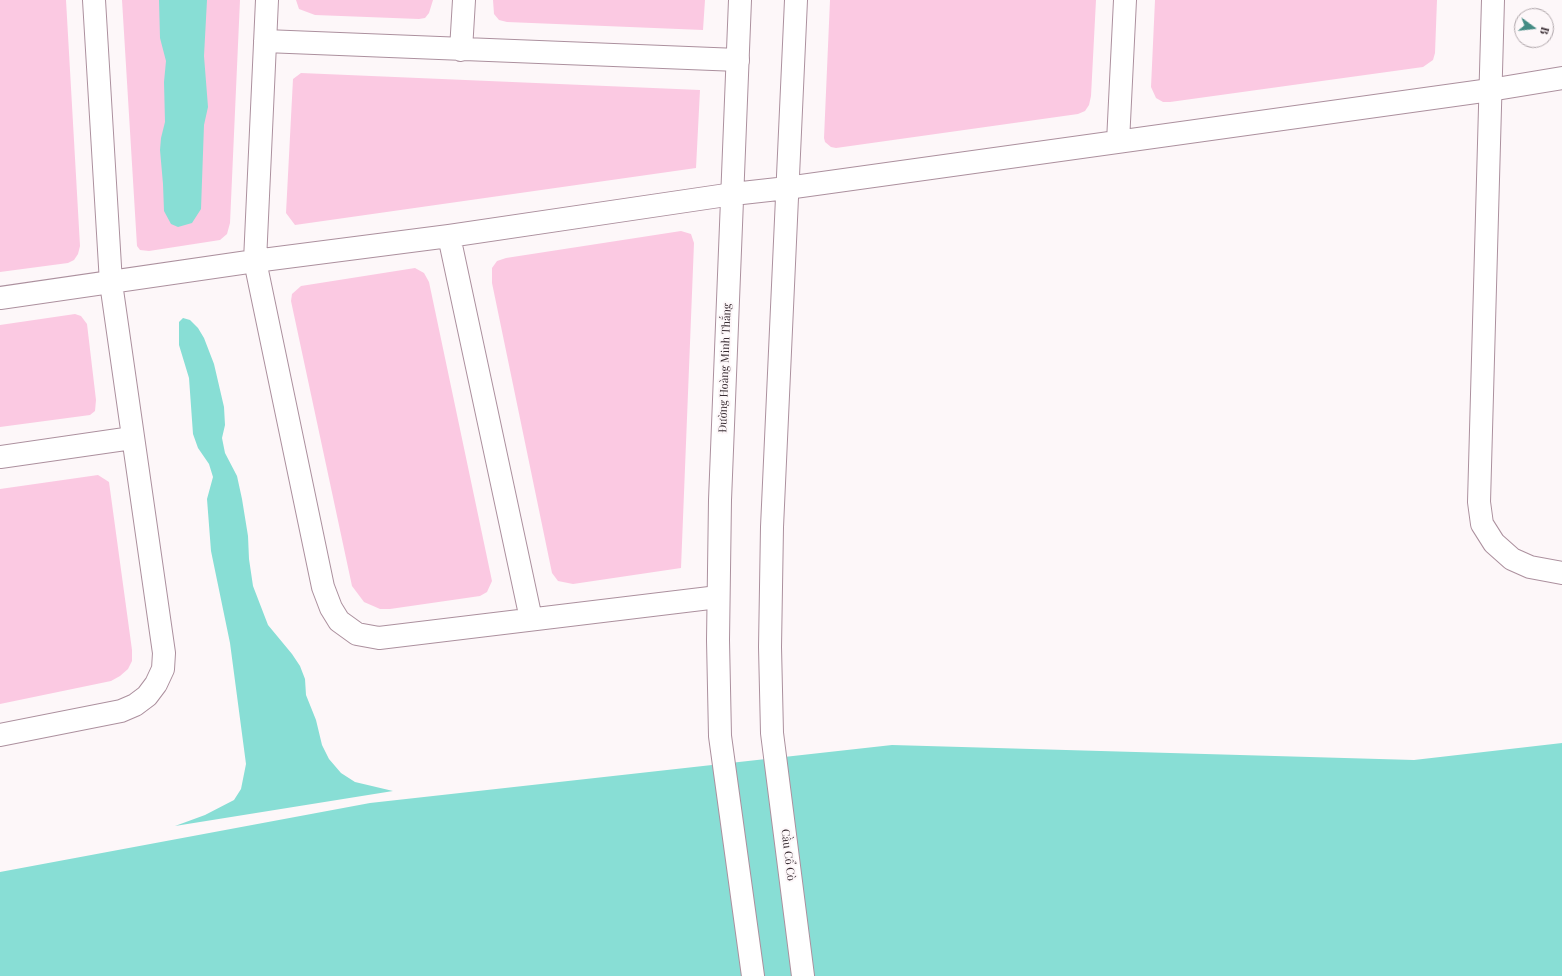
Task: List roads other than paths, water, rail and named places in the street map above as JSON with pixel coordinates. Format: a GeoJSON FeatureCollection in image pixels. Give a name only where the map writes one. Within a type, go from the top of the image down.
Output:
{"type":"FeatureCollection","features":[{"type":"Feature","properties":{"kind":"street"},"geometry":{"type":"LineString","coordinates":[[0,735],[121,711],[135,705],[147,696],[156,684],[163,669],[164,653],[111,283],[94,0]]}},
{"type":"Feature","properties":{"kind":"street"},"geometry":{"type":"LineString","coordinates":[[267,0],[255,261],[323,586],[330,608],[339,621],[357,634],[379,638],[718,597]]}},
{"type":"Feature","properties":{"kind":"street"},"geometry":{"type":"LineString","coordinates":[[461,50],[464,0]]}},
{"type":"Feature","properties":{"kind":"street","name":"Đường Hoàng Minh Thắng"},"geometry":{"type":"LineString","coordinates":[[740,0],[720,492],[718,597],[720,736],[752,976]]}},
{"type":"Feature","properties":{"kind":"street"},"geometry":{"type":"LineString","coordinates":[[787,188],[796,0]]}},
{"type":"Feature","properties":{"kind":"street"},"geometry":{"type":"LineString","coordinates":[[1118,142],[1125,0]]}},
{"type":"Feature","properties":{"kind":"street"},"geometry":{"type":"LineString","coordinates":[[1493,0],[1479,502],[1482,524],[1494,543],[1512,559],[1530,567],[1562,573]]}},
{"type":"Feature","properties":{"kind":"street"},"geometry":{"type":"LineString","coordinates":[[265,42],[738,60]]}},
{"type":"Feature","properties":{"kind":"street"},"geometry":{"type":"LineString","coordinates":[[0,298],[255,261],[450,236],[733,194],[787,188],[1490,90],[1562,78]]}},
{"type":"Feature","properties":{"kind":"street","name":"Cầu Cổ Cò"},"geometry":{"type":"LineString","coordinates":[[787,188],[771,572],[770,647],[772,733],[803,976]]}},
{"type":"Feature","properties":{"kind":"street"},"geometry":{"type":"LineString","coordinates":[[450,236],[531,619]]}},
{"type":"Feature","properties":{"kind":"street"},"geometry":{"type":"LineString","coordinates":[[0,457],[132,438]]}},
{"type":"Feature","properties":{"kind":"water"},"geometry":{"type":"Polygon","coordinates":[[[159,0],[207,0],[204,56],[208,107],[204,125],[201,209],[192,223],[178,227],[171,224],[164,211],[160,150],[165,122],[164,82],[166,61],[160,38],[159,0]]]}},
{"type":"Feature","properties":{"kind":"water"},"geometry":{"type":"Polygon","coordinates":[[[183,318],[190,320],[198,328],[204,338],[214,364],[224,407],[225,425],[222,438],[225,453],[237,476],[248,536],[249,559],[253,586],[268,625],[300,666],[305,679],[306,695],[316,720],[322,745],[329,759],[341,773],[355,782],[393,791],[175,826],[205,815],[234,800],[241,789],[246,764],[230,643],[211,551],[207,499],[213,477],[209,464],[198,448],[193,434],[189,378],[179,345],[179,322],[183,318]]]}},
{"type":"Feature","properties":{"kind":"water"},"geometry":{"type":"Polygon","coordinates":[[[1562,743],[1562,976],[0,976],[0,872],[370,803],[892,745],[1414,760],[1562,743]]]}}]}
